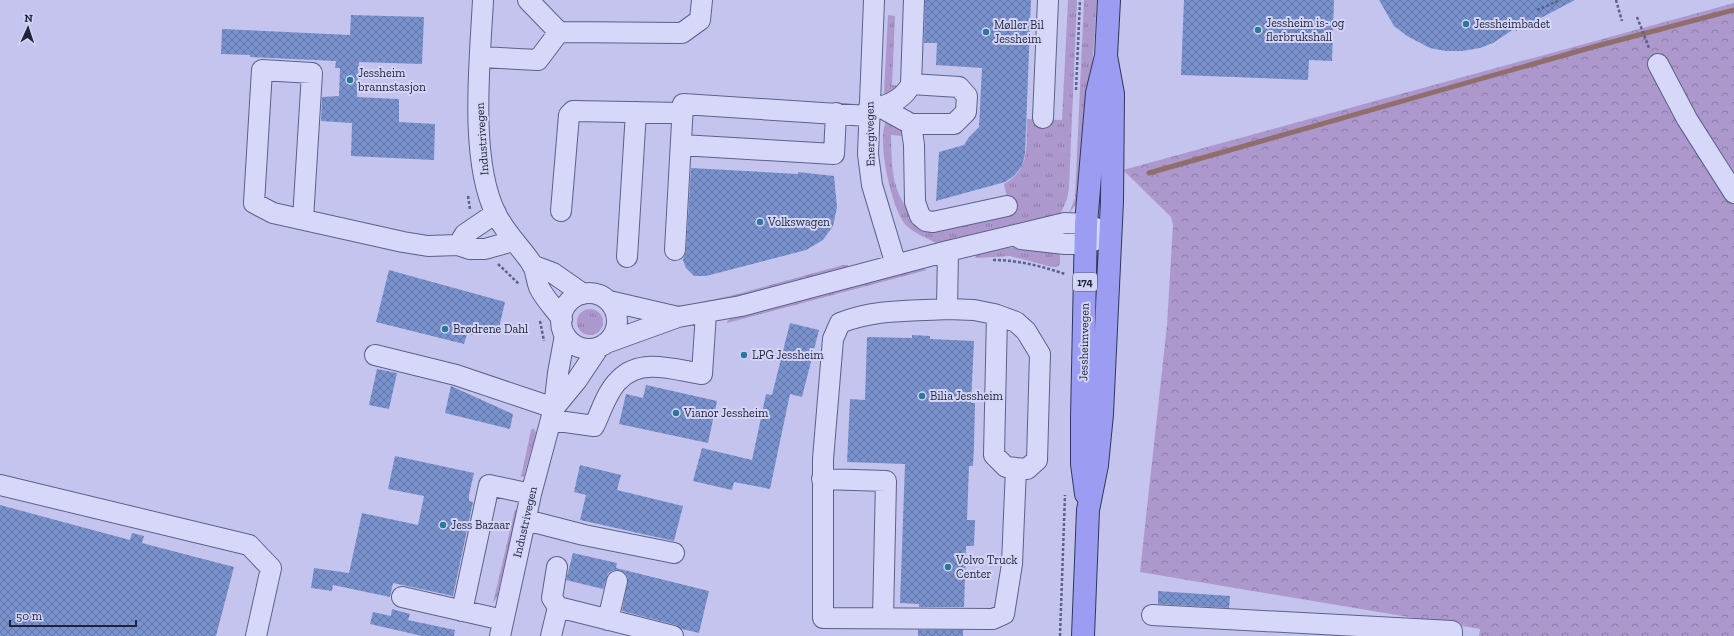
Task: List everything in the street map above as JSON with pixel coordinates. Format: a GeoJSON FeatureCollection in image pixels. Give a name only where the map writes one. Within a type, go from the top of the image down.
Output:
{"type":"FeatureCollection","features":[{"type":"Feature","properties":{"kind":"main road","name":"Jessheimvegen"},"geometry":{"type":"LineString","coordinates":[[1088,510],[1082,464],[1086,234],[1098,93],[1106,56],[1109,0]]}},
{"type":"Feature","properties":{"kind":"main road","name":"Jessheimvegen"},"geometry":{"type":"LineString","coordinates":[[1083,636],[1088,510],[1097,465],[1102,414],[1110,234],[1112,94],[1106,56]]}},
{"type":"Feature","properties":{"kind":"street","name":"Industrivegen"},"geometry":{"type":"LineString","coordinates":[[484,0],[479,100],[481,148],[486,180],[496,213],[513,241],[532,264],[540,288],[564,327],[552,414],[531,494],[501,632]]}},
{"type":"Feature","properties":{"kind":"street"},"geometry":{"type":"LineString","coordinates":[[528,0],[560,32],[682,33],[700,20],[702,0]]}},
{"type":"Feature","properties":{"kind":"street","name":"Energivegen"},"geometry":{"type":"LineString","coordinates":[[874,0],[872,110],[868,154],[872,185],[896,265]]}},
{"type":"Feature","properties":{"kind":"street"},"geometry":{"type":"LineString","coordinates":[[675,250],[683,104],[836,113],[872,110],[891,104],[907,91],[911,84],[914,0]]}},
{"type":"Feature","properties":{"kind":"street"},"geometry":{"type":"LineString","coordinates":[[1043,118],[1048,0]]}},
{"type":"Feature","properties":{"kind":"street"},"geometry":{"type":"LineString","coordinates":[[480,56],[538,60],[560,32]]}},
{"type":"Feature","properties":{"kind":"street"},"geometry":{"type":"LineString","coordinates":[[1658,64],[1687,119],[1734,193]]}},
{"type":"Feature","properties":{"kind":"street"},"geometry":{"type":"LineString","coordinates":[[303,219],[312,73],[262,70],[254,203],[273,212],[403,242],[428,246],[458,246],[470,250],[485,249],[513,241]]}},
{"type":"Feature","properties":{"kind":"street"},"geometry":{"type":"LineString","coordinates":[[872,110],[911,124],[954,124],[966,112],[968,96],[959,87],[911,84]]}},
{"type":"Feature","properties":{"kind":"street"},"geometry":{"type":"LineString","coordinates":[[561,211],[569,115],[573,111],[683,113]]}},
{"type":"Feature","properties":{"kind":"street"},"geometry":{"type":"LineString","coordinates":[[627,257],[636,112]]}},
{"type":"Feature","properties":{"kind":"street"},"geometry":{"type":"LineString","coordinates":[[681,145],[834,154],[836,113]]}},
{"type":"Feature","properties":{"kind":"street"},"geometry":{"type":"LineString","coordinates":[[911,124],[914,145],[914,202],[920,216],[926,221],[933,222],[1007,206]]}},
{"type":"Feature","properties":{"kind":"street"},"geometry":{"type":"LineString","coordinates":[[458,246],[465,234],[496,213]]}},
{"type":"Feature","properties":{"kind":"street"},"geometry":{"type":"LineString","coordinates":[[678,317],[609,301],[597,294],[583,294],[576,296],[567,305],[564,327],[570,340],[582,348],[591,349],[678,317],[741,306],[948,251],[1065,223],[1086,234],[1110,234]]}},
{"type":"Feature","properties":{"kind":"street"},"geometry":{"type":"LineString","coordinates":[[947,309],[948,251]]}},
{"type":"Feature","properties":{"kind":"street","name":"Industrivegen"},"geometry":{"type":"LineString","coordinates":[[532,264],[553,274],[583,294]]}},
{"type":"Feature","properties":{"kind":"street"},"geometry":{"type":"LineString","coordinates":[[602,345],[616,330],[617,320],[614,307],[609,301]]}},
{"type":"Feature","properties":{"kind":"street"},"geometry":{"type":"LineString","coordinates":[[996,316],[994,455],[1006,467],[1028,469],[1037,460],[1040,354],[1026,331],[1016,322],[996,316],[974,310],[947,309],[881,312],[858,316],[840,323],[833,339],[829,374],[822,479],[822,618],[993,619],[1004,614],[1012,564],[1016,468]]}},
{"type":"Feature","properties":{"kind":"street"},"geometry":{"type":"LineString","coordinates":[[375,355],[456,376],[552,414],[594,426],[618,380],[633,369],[648,366],[702,374],[706,313]]}},
{"type":"Feature","properties":{"kind":"street","name":"Industrivegen"},"geometry":{"type":"LineString","coordinates":[[552,414],[602,345]]}},
{"type":"Feature","properties":{"kind":"street"},"geometry":{"type":"LineString","coordinates":[[822,479],[886,481],[883,618]]}},
{"type":"Feature","properties":{"kind":"street"},"geometry":{"type":"LineString","coordinates":[[0,485],[249,546],[271,568],[256,636]]}},
{"type":"Feature","properties":{"kind":"street"},"geometry":{"type":"LineString","coordinates":[[462,611],[489,485],[531,494]]}},
{"type":"Feature","properties":{"kind":"street"},"geometry":{"type":"LineString","coordinates":[[526,520],[584,535],[674,553]]}},
{"type":"Feature","properties":{"kind":"street"},"geometry":{"type":"LineString","coordinates":[[557,567],[552,598],[558,607],[673,636]]}},
{"type":"Feature","properties":{"kind":"street"},"geometry":{"type":"LineString","coordinates":[[608,620],[617,581]]}},
{"type":"Feature","properties":{"kind":"street"},"geometry":{"type":"LineString","coordinates":[[402,597],[462,611],[501,632]]}},
{"type":"Feature","properties":{"kind":"street"},"geometry":{"type":"LineString","coordinates":[[551,636],[558,607]]}},
{"type":"Feature","properties":{"kind":"street"},"geometry":{"type":"LineString","coordinates":[[1152,615],[1254,628],[1452,631],[1452,636]]}},
{"type":"Feature","properties":{"kind":"path"},"geometry":{"type":"LineString","coordinates":[[1537,10],[1560,0]]}},
{"type":"Feature","properties":{"kind":"path"},"geometry":{"type":"LineString","coordinates":[[1616,0],[1622,21]]}},
{"type":"Feature","properties":{"kind":"path"},"geometry":{"type":"LineString","coordinates":[[1637,17],[1658,64]]}},
{"type":"Feature","properties":{"kind":"path"},"geometry":{"type":"LineString","coordinates":[[468,191],[471,213],[475,226]]}},
{"type":"Feature","properties":{"kind":"path"},"geometry":{"type":"LineString","coordinates":[[485,249],[494,261],[509,272],[523,287]]}},
{"type":"Feature","properties":{"kind":"path"},"geometry":{"type":"LineString","coordinates":[[986,261],[1009,260],[1031,263],[1065,274]]}},
{"type":"Feature","properties":{"kind":"path"},"geometry":{"type":"LineString","coordinates":[[539,319],[544,342]]}},
{"type":"Feature","properties":{"kind":"green space"},"geometry":{"type":"Polygon","coordinates":[[[1068,0],[1077,0],[1069,188],[1067,199],[1060,215],[936,243],[921,236],[907,226],[901,218],[891,191],[884,157],[883,141],[884,129],[887,120],[902,130],[902,136],[891,135],[894,180],[902,200],[916,220],[1010,212],[1004,184],[1013,178],[1023,164],[1026,147],[1027,119],[1062,120],[1068,0]]]}},
{"type":"Feature","properties":{"kind":"green space"},"geometry":{"type":"Polygon","coordinates":[[[1084,0],[1097,0],[1083,191],[1080,200],[1069,213],[1075,198],[1084,0]]]}},
{"type":"Feature","properties":{"kind":"green space"},"geometry":{"type":"Polygon","coordinates":[[[1734,3],[1734,636],[1479,636],[1480,629],[1140,572],[1167,325],[1173,225],[1171,217],[1123,170],[1734,3]]]}},
{"type":"Feature","properties":{"kind":"green space"},"geometry":{"type":"Polygon","coordinates":[[[888,15],[895,16],[892,85],[904,86],[886,97],[884,94],[888,15]]]}},
{"type":"Feature","properties":{"kind":"green space"},"geometry":{"type":"Polygon","coordinates":[[[1016,247],[1060,253],[1060,264],[1057,267],[1052,267],[1010,256],[975,258],[977,254],[998,249],[1016,247]]]}},
{"type":"Feature","properties":{"kind":"green space"},"geometry":{"type":"Polygon","coordinates":[[[843,265],[848,265],[847,269],[756,294],[685,307],[669,306],[688,305],[738,294],[843,265]]]}},
{"type":"Feature","properties":{"kind":"green space"},"geometry":{"type":"Polygon","coordinates":[[[922,268],[927,270],[727,323],[728,320],[738,316],[922,268]]]}},
{"type":"Feature","properties":{"kind":"green space"},"geometry":{"type":"Polygon","coordinates":[[[590,309],[599,313],[603,322],[599,331],[590,335],[581,331],[577,322],[581,313],[590,309]]]}},
{"type":"Feature","properties":{"kind":"green space"},"geometry":{"type":"Polygon","coordinates":[[[534,428],[536,433],[524,476],[521,477],[531,430],[534,428]]]}},
{"type":"Feature","properties":{"kind":"green space"},"geometry":{"type":"Polygon","coordinates":[[[515,509],[517,513],[497,597],[493,603],[515,509]]]}},
{"type":"Feature","properties":{"kind":"building"},"geometry":{"type":"Polygon","coordinates":[[[925,0],[1031,0],[1025,154],[1022,166],[1014,176],[1005,182],[936,201],[939,152],[964,145],[969,137],[979,127],[982,68],[936,65],[937,43],[924,43],[925,0]]]}},
{"type":"Feature","properties":{"kind":"building","name":"Jessheim is- og flerbrukshall"},"geometry":{"type":"Polygon","coordinates":[[[1184,0],[1334,0],[1332,61],[1309,60],[1308,80],[1181,75],[1184,0]]]}},
{"type":"Feature","properties":{"kind":"building","name":"Jessheimbadet"},"geometry":{"type":"Polygon","coordinates":[[[1379,0],[1575,0],[1516,31],[1514,29],[1493,43],[1480,48],[1462,51],[1446,51],[1430,48],[1407,36],[1394,26],[1379,0]]]}},
{"type":"Feature","properties":{"kind":"building"},"geometry":{"type":"Polygon","coordinates":[[[351,15],[424,17],[422,64],[359,62],[357,97],[399,99],[399,122],[435,124],[434,160],[351,156],[352,123],[321,121],[322,97],[339,96],[340,68],[335,68],[336,61],[250,57],[250,55],[221,54],[222,29],[350,35],[351,15]]]}},
{"type":"Feature","properties":{"kind":"building","name":"Volkswagen"},"geometry":{"type":"Polygon","coordinates":[[[691,168],[798,174],[798,172],[834,176],[837,207],[833,226],[823,240],[806,250],[706,276],[694,276],[686,268],[683,260],[686,251],[691,168]]]}},
{"type":"Feature","properties":{"kind":"building"},"geometry":{"type":"Polygon","coordinates":[[[389,270],[505,302],[498,332],[476,327],[474,335],[467,334],[464,344],[376,322],[389,270]]]}},
{"type":"Feature","properties":{"kind":"building"},"geometry":{"type":"Polygon","coordinates":[[[790,323],[819,330],[802,397],[790,394],[770,489],[734,482],[732,490],[693,481],[702,448],[752,460],[766,394],[772,395],[790,323]]]}},
{"type":"Feature","properties":{"kind":"building"},"geometry":{"type":"Polygon","coordinates":[[[912,335],[930,336],[930,339],[974,341],[971,403],[975,403],[974,446],[973,466],[969,466],[967,520],[975,520],[974,546],[966,546],[964,607],[919,607],[919,604],[900,603],[905,464],[847,462],[850,399],[865,400],[867,337],[912,338],[912,335]]]}},
{"type":"Feature","properties":{"kind":"building"},"geometry":{"type":"Polygon","coordinates":[[[377,369],[397,373],[389,409],[369,405],[377,369]]]}},
{"type":"Feature","properties":{"kind":"building"},"geometry":{"type":"Polygon","coordinates":[[[646,385],[717,401],[708,443],[619,424],[626,394],[643,398],[646,385]]]}},
{"type":"Feature","properties":{"kind":"building"},"geometry":{"type":"Polygon","coordinates":[[[451,386],[513,414],[510,429],[445,413],[451,386]]]}},
{"type":"Feature","properties":{"kind":"building","name":"Jess Bazaar"},"geometry":{"type":"Polygon","coordinates":[[[395,456],[474,473],[469,495],[469,501],[473,502],[453,596],[393,583],[390,597],[333,585],[332,591],[311,588],[314,568],[349,573],[362,513],[418,525],[424,496],[388,489],[395,456]]]}},
{"type":"Feature","properties":{"kind":"building"},"geometry":{"type":"Polygon","coordinates":[[[580,465],[621,475],[617,490],[683,506],[674,541],[580,520],[586,495],[574,492],[580,465]]]}},
{"type":"Feature","properties":{"kind":"building"},"geometry":{"type":"Polygon","coordinates":[[[0,505],[130,540],[132,533],[144,536],[142,543],[234,567],[216,636],[0,636],[0,505]]]}},
{"type":"Feature","properties":{"kind":"building"},"geometry":{"type":"Polygon","coordinates":[[[573,553],[617,563],[616,568],[709,591],[699,633],[682,629],[676,625],[622,611],[628,578],[625,573],[620,570],[614,570],[608,573],[603,589],[566,580],[573,553]]]}},
{"type":"Feature","properties":{"kind":"building"},"geometry":{"type":"Polygon","coordinates":[[[1158,591],[1230,596],[1229,608],[1158,604],[1158,591]]]}},
{"type":"Feature","properties":{"kind":"building"},"geometry":{"type":"Polygon","coordinates":[[[392,609],[410,614],[408,620],[455,630],[454,636],[422,636],[370,624],[373,612],[391,616],[392,609]]]}},
{"type":"Feature","properties":{"kind":"building"},"geometry":{"type":"Polygon","coordinates":[[[918,630],[963,630],[963,636],[918,636],[918,630]]]}},
{"type":"Feature","properties":{"kind":"waterway"},"geometry":{"type":"LineString","coordinates":[[1149,173],[1593,47],[1734,10]]}},
{"type":"Feature","properties":{"kind":"place","name":"Jessheimbadet"},"geometry":{"type":"Point","coordinates":[1466,24]}},
{"type":"Feature","properties":{"kind":"place","name":"Jessheim is- og flerbrukshall"},"geometry":{"type":"Point","coordinates":[1258,30]}},
{"type":"Feature","properties":{"kind":"place","name":"Møller Bil Jessheim"},"geometry":{"type":"Point","coordinates":[986,32]}},
{"type":"Feature","properties":{"kind":"place","name":"Jessheim brannstasjon"},"geometry":{"type":"Point","coordinates":[350,80]}},
{"type":"Feature","properties":{"kind":"place","name":"Volkswagen"},"geometry":{"type":"Point","coordinates":[760,222]}},
{"type":"Feature","properties":{"kind":"place","name":"Brødrene Dahl"},"geometry":{"type":"Point","coordinates":[445,329]}},
{"type":"Feature","properties":{"kind":"place","name":"LPG Jessheim"},"geometry":{"type":"Point","coordinates":[744,355]}},
{"type":"Feature","properties":{"kind":"place","name":"Bilia Jessheim"},"geometry":{"type":"Point","coordinates":[922,396]}},
{"type":"Feature","properties":{"kind":"place","name":"Vianor Jessheim"},"geometry":{"type":"Point","coordinates":[676,413]}},
{"type":"Feature","properties":{"kind":"place","name":"Jess Bazaar"},"geometry":{"type":"Point","coordinates":[443,525]}},
{"type":"Feature","properties":{"kind":"place","name":"Volvo Truck Center"},"geometry":{"type":"Point","coordinates":[948,567]}}]}
